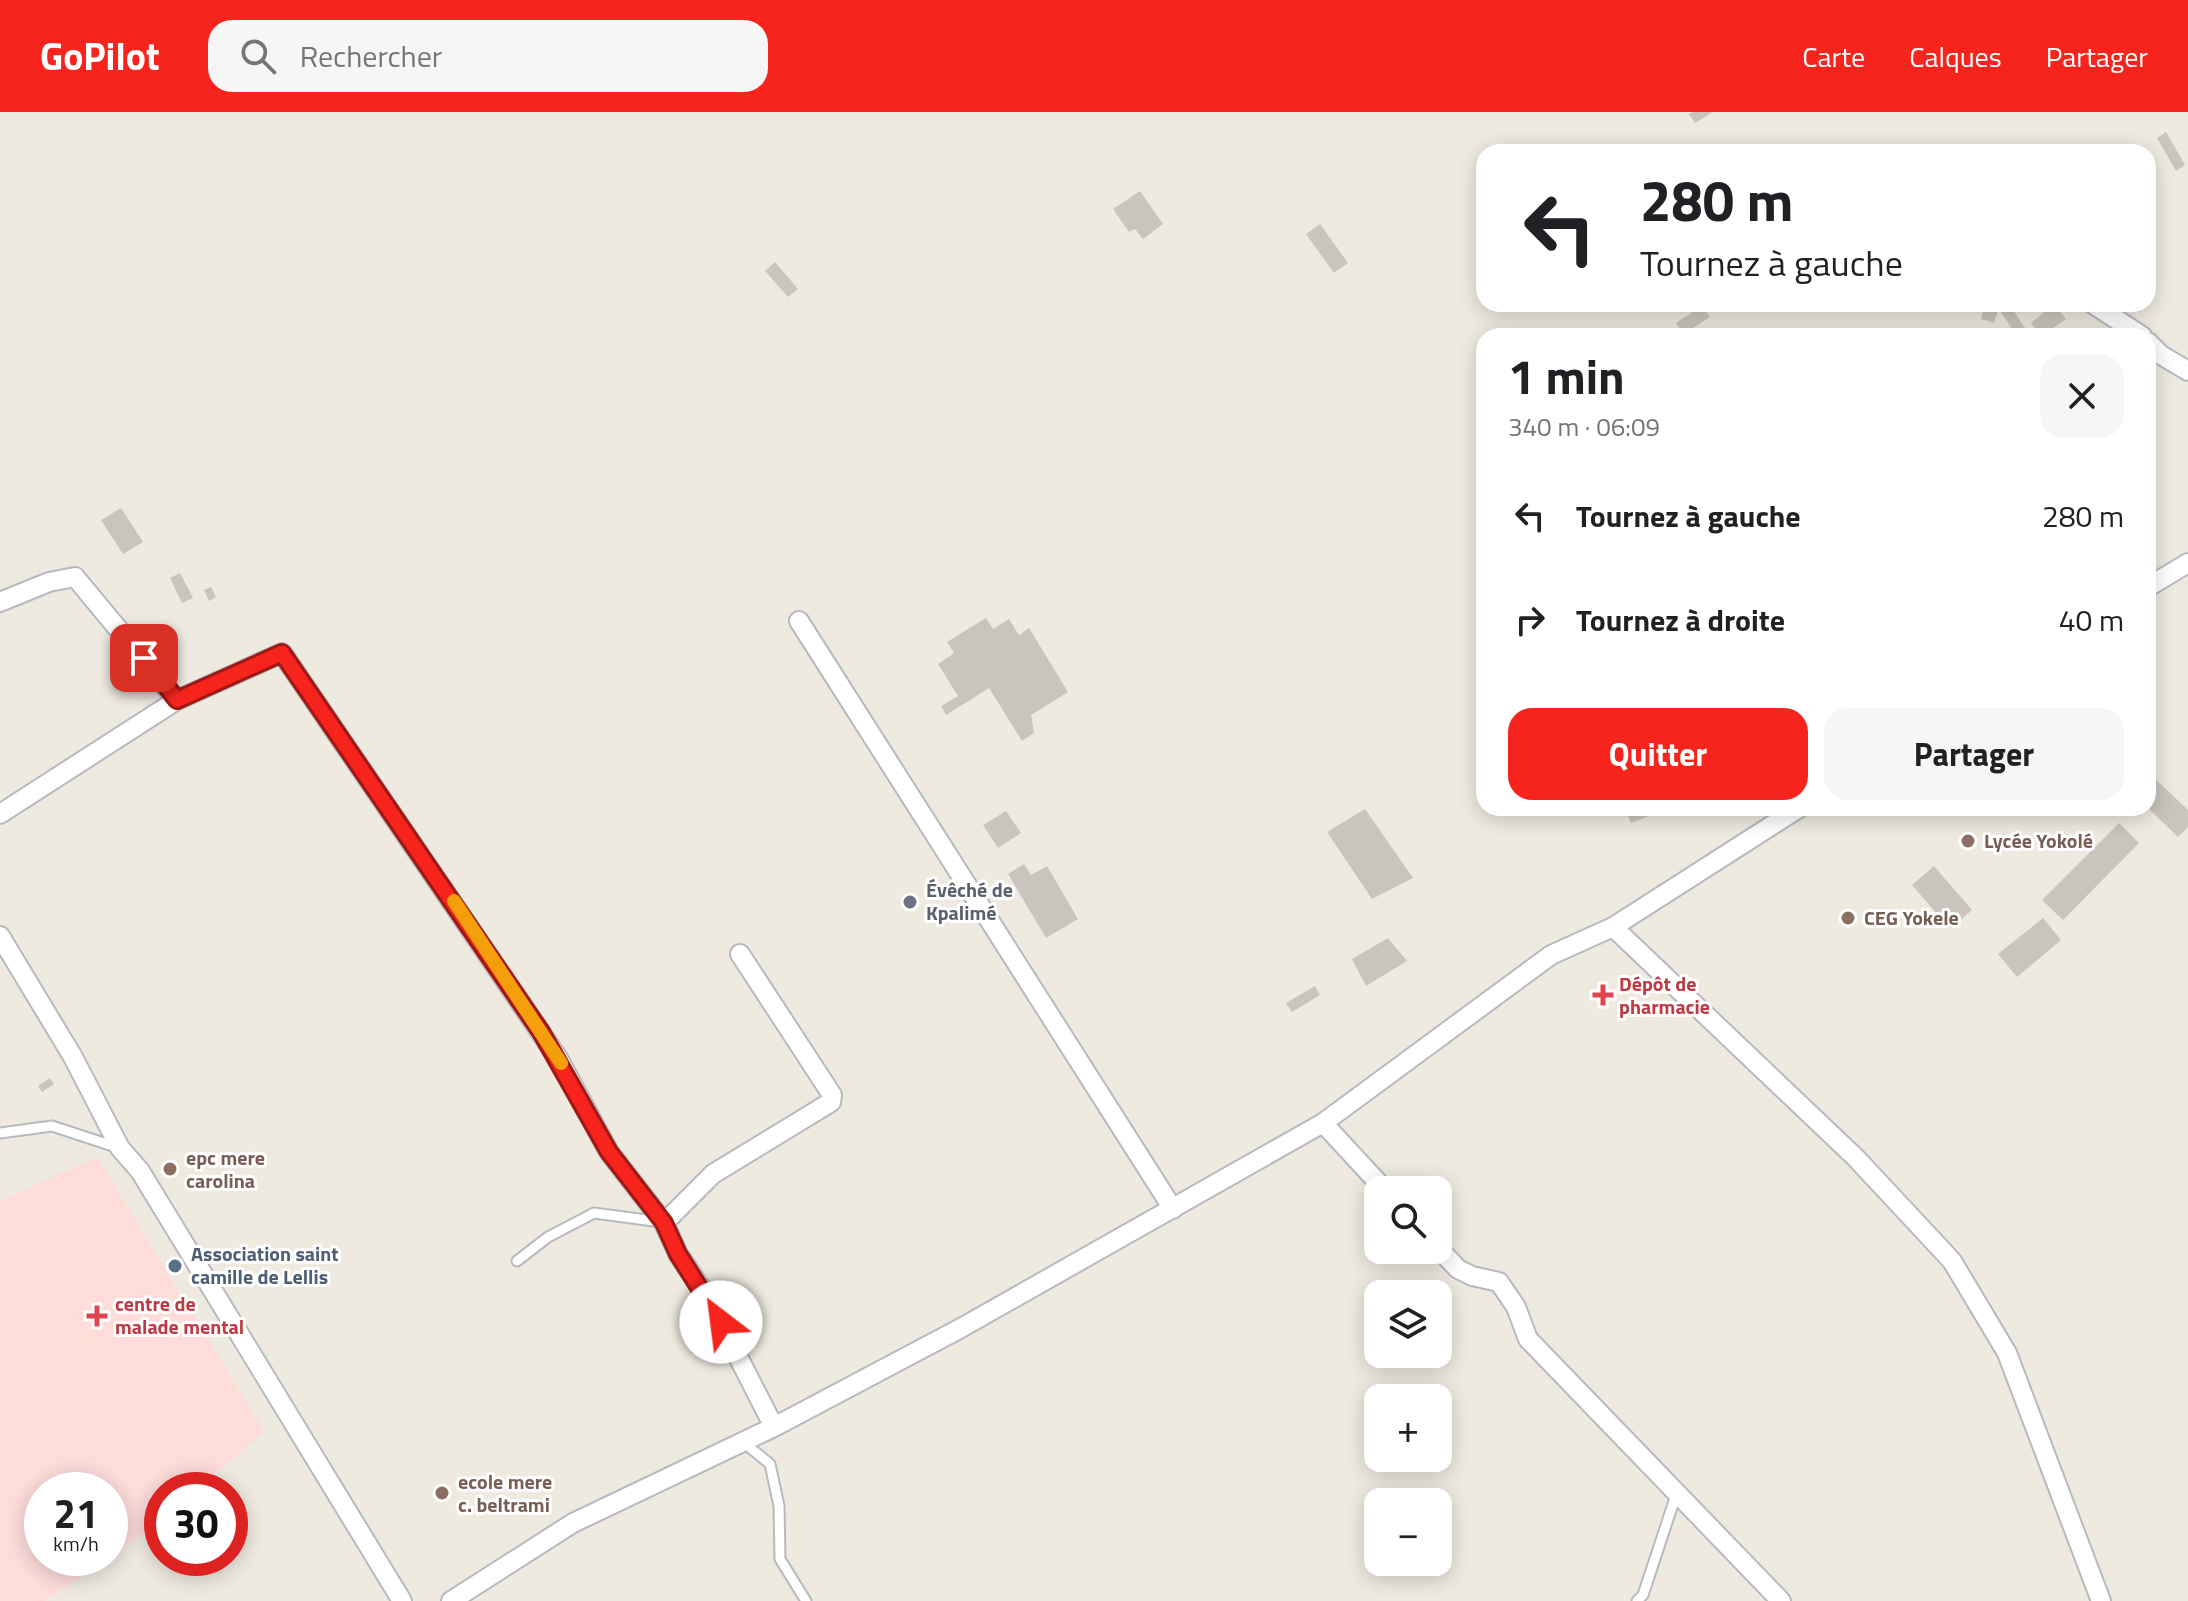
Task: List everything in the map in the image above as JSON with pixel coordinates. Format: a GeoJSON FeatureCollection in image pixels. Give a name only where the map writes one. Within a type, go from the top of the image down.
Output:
{"type":"FeatureCollection","features":[{"type":"Feature","properties":{"kind":"street"},"geometry":{"type":"LineString","coordinates":[[2105,312],[2130,328]]}},
{"type":"Feature","properties":{"kind":"street"},"geometry":{"type":"LineString","coordinates":[[2156,350],[2188,371]]}},
{"type":"Feature","properties":{"kind":"street"},"geometry":{"type":"LineString","coordinates":[[2156,582],[2188,563]]}},
{"type":"Feature","properties":{"kind":"street"},"geometry":{"type":"LineString","coordinates":[[0,602],[49,582],[75,577],[177,700]]}},
{"type":"Feature","properties":{"kind":"street"},"geometry":{"type":"LineString","coordinates":[[799,621],[1173,1209]]}},
{"type":"Feature","properties":{"kind":"street"},"geometry":{"type":"LineString","coordinates":[[0,814],[177,700],[282,653],[541,1032],[609,1152],[664,1223],[678,1254],[708,1298],[774,1427]]}},
{"type":"Feature","properties":{"kind":"street"},"geometry":{"type":"LineString","coordinates":[[451,1601],[573,1523],[774,1427],[961,1328],[1323,1123],[1551,955],[1613,927],[1786,816]]}},
{"type":"Feature","properties":{"kind":"street"},"geometry":{"type":"LineString","coordinates":[[1613,927],[1856,1158],[1952,1261],[2007,1353],[2101,1601]]}},
{"type":"Feature","properties":{"kind":"street"},"geometry":{"type":"LineString","coordinates":[[0,936],[73,1057],[120,1148],[140,1171],[402,1601]]}},
{"type":"Feature","properties":{"kind":"street"},"geometry":{"type":"LineString","coordinates":[[664,1223],[713,1174],[831,1102],[832,1095],[740,954]]}},
{"type":"Feature","properties":{"kind":"street"},"geometry":{"type":"LineString","coordinates":[[1323,1123],[1372,1176]]}},
{"type":"Feature","properties":{"kind":"street"},"geometry":{"type":"LineString","coordinates":[[1452,1263],[1472,1276],[1499,1282],[1512,1299],[1528,1339],[1781,1601]]}},
{"type":"Feature","properties":{"kind":"lane"},"geometry":{"type":"LineString","coordinates":[[0,1133],[52,1126],[120,1148]]}},
{"type":"Feature","properties":{"kind":"lane"},"geometry":{"type":"LineString","coordinates":[[517,1261],[548,1237],[594,1213],[664,1223]]}},
{"type":"Feature","properties":{"kind":"lane"},"geometry":{"type":"LineString","coordinates":[[742,1441],[770,1464],[779,1506],[780,1559],[806,1601]]}},
{"type":"Feature","properties":{"kind":"lane"},"geometry":{"type":"LineString","coordinates":[[1637,1601],[1643,1595],[1663,1524],[1676,1495]]}},
{"type":"Feature","properties":{"kind":"shaded area","name":"centre de malade mental"},"geometry":{"type":"Polygon","coordinates":[[[97,1157],[264,1431],[217,1472],[144,1472],[144,1532],[128,1544],[128,1472],[24,1472],[24,1576],[82,1576],[44,1601],[0,1601],[0,1201],[97,1157]]]}},
{"type":"Feature","properties":{"kind":"building"},"geometry":{"type":"Polygon","coordinates":[[[1713,112],[1695,123],[1689,114],[1713,112]]]}},
{"type":"Feature","properties":{"kind":"building"},"geometry":{"type":"Polygon","coordinates":[[[2166,132],[2185,165],[2176,171],[2157,138],[2166,132]]]}},
{"type":"Feature","properties":{"kind":"building"},"geometry":{"type":"Polygon","coordinates":[[[1140,191],[1163,224],[1143,239],[1135,229],[1129,232],[1113,209],[1140,191]]]}},
{"type":"Feature","properties":{"kind":"building"},"geometry":{"type":"Polygon","coordinates":[[[1320,224],[1348,263],[1334,273],[1306,234],[1320,224]]]}},
{"type":"Feature","properties":{"kind":"building"},"geometry":{"type":"Polygon","coordinates":[[[775,262],[798,289],[788,297],[765,271],[775,262]]]}},
{"type":"Feature","properties":{"kind":"building"},"geometry":{"type":"Polygon","coordinates":[[[1693,312],[1706,312],[1710,317],[1693,328],[1680,328],[1676,323],[1693,312]]]}},
{"type":"Feature","properties":{"kind":"building"},"geometry":{"type":"Polygon","coordinates":[[[1983,312],[1998,312],[1994,323],[1981,319],[1983,312]]]}},
{"type":"Feature","properties":{"kind":"building"},"geometry":{"type":"Polygon","coordinates":[[[2001,312],[2015,312],[2025,328],[2012,328],[2001,312]]]}},
{"type":"Feature","properties":{"kind":"building"},"geometry":{"type":"Polygon","coordinates":[[[2044,312],[2060,312],[2066,319],[2053,328],[2035,328],[2031,323],[2044,312]]]}},
{"type":"Feature","properties":{"kind":"building"},"geometry":{"type":"Polygon","coordinates":[[[121,508],[143,542],[123,554],[101,520],[121,508]]]}},
{"type":"Feature","properties":{"kind":"building"},"geometry":{"type":"Polygon","coordinates":[[[180,573],[193,598],[182,603],[170,578],[180,573]]]}},
{"type":"Feature","properties":{"kind":"building"},"geometry":{"type":"Polygon","coordinates":[[[211,587],[216,597],[209,601],[204,590],[211,587]]]}},
{"type":"Feature","properties":{"kind":"building"},"geometry":{"type":"Polygon","coordinates":[[[986,618],[993,629],[1009,619],[1019,635],[1029,628],[1068,692],[1031,715],[1034,733],[1022,741],[989,688],[946,715],[941,706],[958,696],[938,664],[954,653],[947,642],[986,618]]]}},
{"type":"Feature","properties":{"kind":"building"},"geometry":{"type":"Polygon","coordinates":[[[2156,780],[2188,810],[2188,827],[2178,837],[2156,816],[2156,780]]]}},
{"type":"Feature","properties":{"kind":"building"},"geometry":{"type":"Polygon","coordinates":[[[1365,809],[1413,878],[1372,899],[1327,832],[1365,809]]]}},
{"type":"Feature","properties":{"kind":"building"},"geometry":{"type":"Polygon","coordinates":[[[1006,811],[1021,833],[998,848],[983,825],[1006,811]]]}},
{"type":"Feature","properties":{"kind":"building"},"geometry":{"type":"Polygon","coordinates":[[[1628,816],[1649,816],[1631,823],[1628,816]]]}},
{"type":"Feature","properties":{"kind":"building"},"geometry":{"type":"Polygon","coordinates":[[[2119,823],[2139,843],[2063,920],[2042,900],[2119,823]]]}},
{"type":"Feature","properties":{"kind":"building"},"geometry":{"type":"Polygon","coordinates":[[[1024,864],[1031,875],[1047,866],[1078,919],[1046,938],[1008,874],[1024,864]]]}},
{"type":"Feature","properties":{"kind":"building"},"geometry":{"type":"Polygon","coordinates":[[[1934,866],[1972,910],[1950,929],[1912,885],[1934,866]]]}},
{"type":"Feature","properties":{"kind":"building"},"geometry":{"type":"Polygon","coordinates":[[[2043,918],[2061,940],[2017,977],[1998,954],[2043,918]]]}},
{"type":"Feature","properties":{"kind":"building"},"geometry":{"type":"Polygon","coordinates":[[[1388,938],[1407,961],[1366,986],[1352,959],[1388,938]]]}},
{"type":"Feature","properties":{"kind":"building"},"geometry":{"type":"Polygon","coordinates":[[[1315,986],[1320,995],[1292,1012],[1286,1003],[1315,986]]]}},
{"type":"Feature","properties":{"kind":"building"},"geometry":{"type":"Polygon","coordinates":[[[50,1078],[54,1084],[42,1092],[38,1086],[50,1078]]]}},
{"type":"Feature","properties":{"kind":"slow traffic"},"geometry":{"type":"LineString","coordinates":[[454,901],[561,1063]]}},
{"type":"Feature","properties":{"kind":"place","name":"Lycée Yokolé"},"geometry":{"type":"Point","coordinates":[1968,841]}},
{"type":"Feature","properties":{"kind":"place","name":"Évêché de Kpalimé"},"geometry":{"type":"Point","coordinates":[910,902]}},
{"type":"Feature","properties":{"kind":"place","name":"CEG Yokele"},"geometry":{"type":"Point","coordinates":[1848,918]}},
{"type":"Feature","properties":{"kind":"place","name":"Dépôt de pharmacie"},"geometry":{"type":"Point","coordinates":[1603,995]}},
{"type":"Feature","properties":{"kind":"place","name":"epc mere carolina"},"geometry":{"type":"Point","coordinates":[170,1169]}},
{"type":"Feature","properties":{"kind":"place","name":"Association saint camille de Lellis"},"geometry":{"type":"Point","coordinates":[175,1266]}},
{"type":"Feature","properties":{"kind":"place","name":"centre de malade mental"},"geometry":{"type":"Point","coordinates":[97,1316]}},
{"type":"Feature","properties":{"kind":"place","name":"ecole mere c. beltrami"},"geometry":{"type":"Point","coordinates":[442,1493]}},
{"type":"Feature","properties":{"kind":"route"},"geometry":{"type":"LineString","coordinates":[[144,658],[177,700],[282,653],[541,1032],[609,1152],[664,1223],[678,1254],[721,1322]]}}]}
